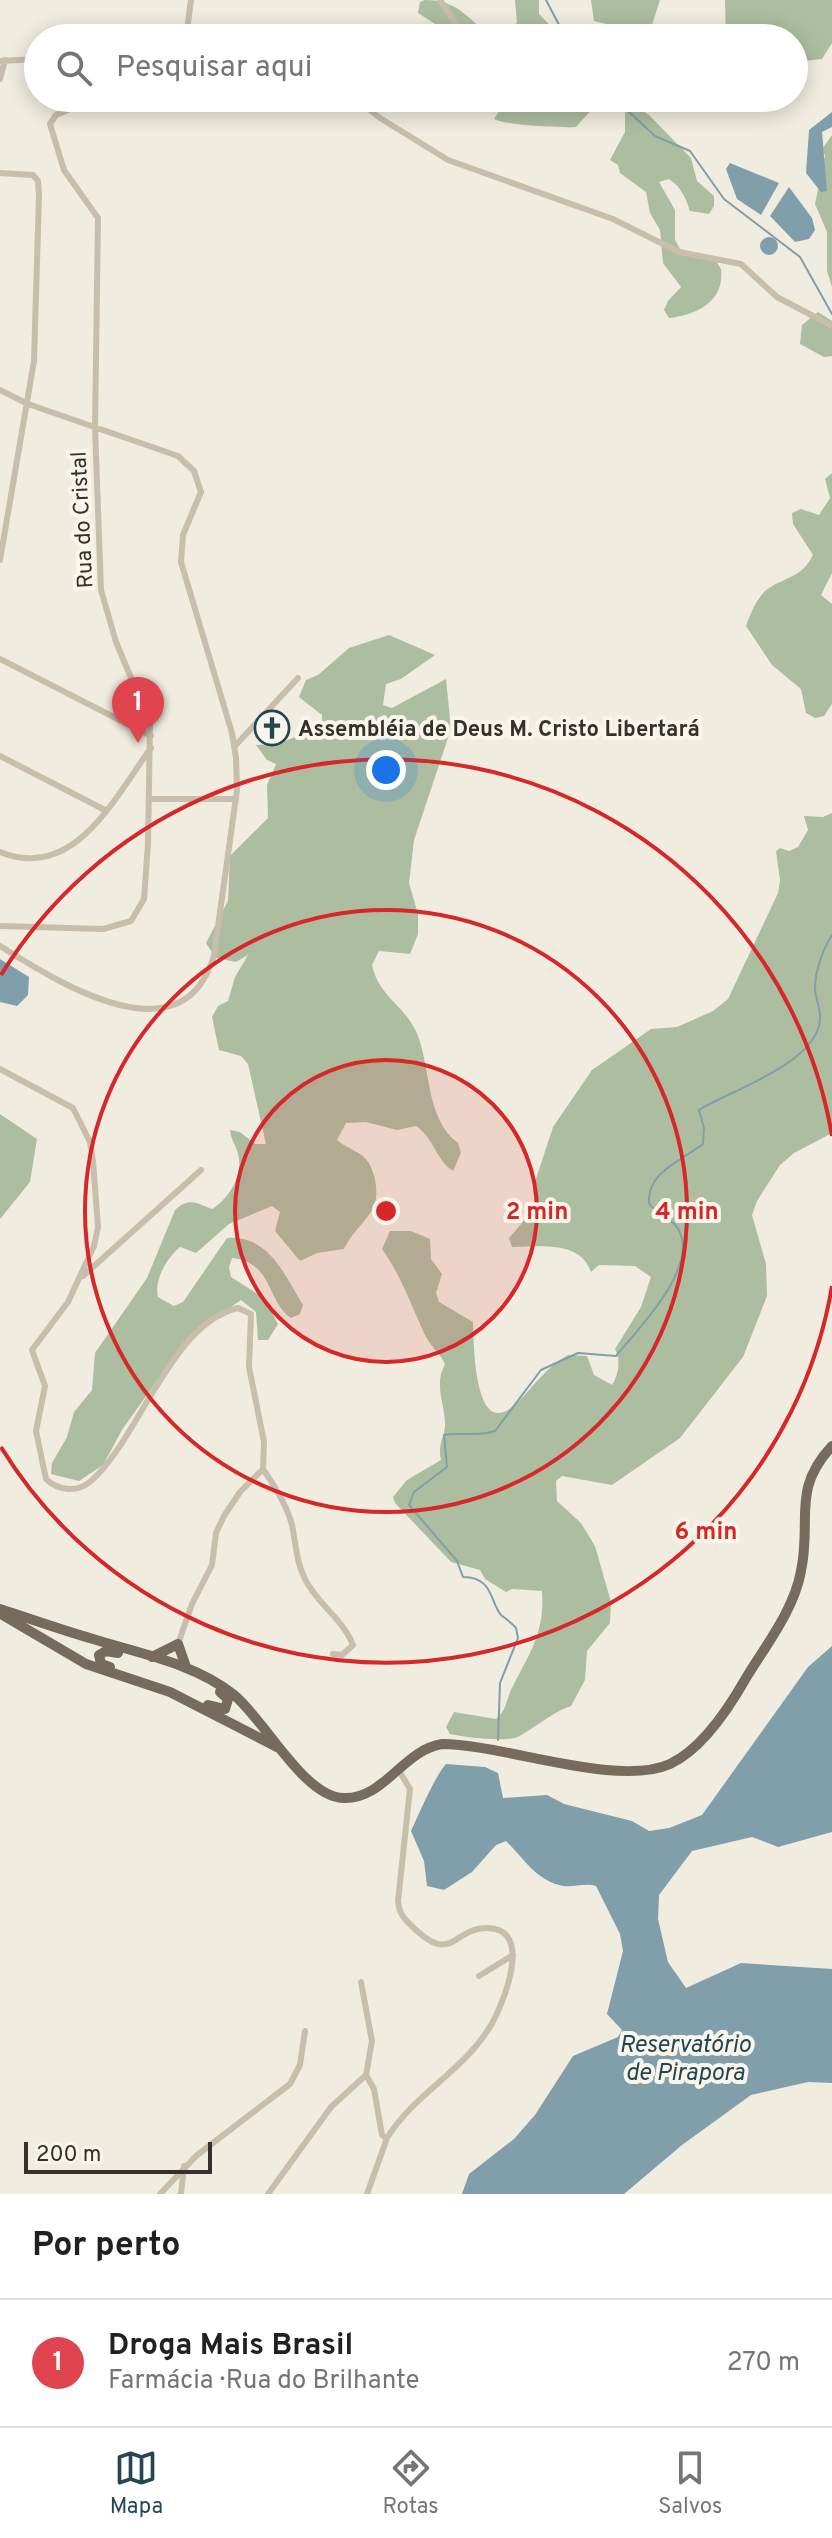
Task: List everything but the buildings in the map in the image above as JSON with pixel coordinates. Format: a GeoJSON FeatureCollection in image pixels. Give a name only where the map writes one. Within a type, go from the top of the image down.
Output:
{"type":"FeatureCollection","features":[{"type":"Feature","properties":{"kind":"main road"},"geometry":{"type":"LineString","coordinates":[[0,1611],[186,1667],[211,1679],[247,1707],[323,1792],[344,1799],[369,1791],[424,1750],[442,1744],[622,1770],[655,1769],[678,1760],[722,1715],[787,1609],[801,1572],[804,1490],[814,1466],[832,1446]]}},
{"type":"Feature","properties":{"kind":"main road"},"geometry":{"type":"LineString","coordinates":[[0,1611],[70,1656],[195,1704],[253,1732],[285,1753]]}},
{"type":"Feature","properties":{"kind":"main road"},"geometry":{"type":"LineString","coordinates":[[152,1657],[178,1644],[186,1667]]}},
{"type":"Feature","properties":{"kind":"main road"},"geometry":{"type":"LineString","coordinates":[[129,1678],[119,1670],[101,1664],[98,1658],[104,1651],[124,1655],[135,1652]]}},
{"type":"Feature","properties":{"kind":"main road"},"geometry":{"type":"LineString","coordinates":[[195,1704],[205,1702],[222,1711],[228,1706],[228,1699],[216,1690],[211,1679]]}},
{"type":"Feature","properties":{"kind":"street"},"geometry":{"type":"LineString","coordinates":[[188,24],[191,0]]}},
{"type":"Feature","properties":{"kind":"street"},"geometry":{"type":"LineString","coordinates":[[440,0],[456,24]]}},
{"type":"Feature","properties":{"kind":"street"},"geometry":{"type":"LineString","coordinates":[[0,79],[3,60],[24,59]]}},
{"type":"Feature","properties":{"kind":"street","name":"Rua do Cristal"},"geometry":{"type":"LineString","coordinates":[[0,926],[103,929],[131,921],[144,899],[151,799],[151,736],[147,713],[116,642],[101,590],[95,428],[98,218],[64,170],[51,128],[51,120],[63,112]]}},
{"type":"Feature","properties":{"kind":"street"},"geometry":{"type":"LineString","coordinates":[[372,112],[448,160],[613,219],[690,256],[741,264],[777,297],[832,326]]}},
{"type":"Feature","properties":{"kind":"street"},"geometry":{"type":"LineString","coordinates":[[0,173],[33,175],[38,181],[36,327],[28,404],[20,424],[0,557]]}},
{"type":"Feature","properties":{"kind":"street"},"geometry":{"type":"LineString","coordinates":[[0,390],[28,404],[170,452],[189,465],[198,478],[200,498],[183,535],[181,562],[234,747],[235,799],[214,955],[205,978],[188,995],[153,1008],[108,1003],[71,989],[0,946]]}},
{"type":"Feature","properties":{"kind":"street"},"geometry":{"type":"LineString","coordinates":[[0,659],[151,736]]}},
{"type":"Feature","properties":{"kind":"street"},"geometry":{"type":"LineString","coordinates":[[234,747],[298,678]]}},
{"type":"Feature","properties":{"kind":"street"},"geometry":{"type":"LineString","coordinates":[[0,852],[29,857],[66,852],[88,834],[151,748]]}},
{"type":"Feature","properties":{"kind":"street"},"geometry":{"type":"LineString","coordinates":[[0,756],[105,810]]}},
{"type":"Feature","properties":{"kind":"street"},"geometry":{"type":"LineString","coordinates":[[151,799],[235,799]]}},
{"type":"Feature","properties":{"kind":"street"},"geometry":{"type":"LineString","coordinates":[[0,1069],[73,1108],[90,1142],[98,1227],[81,1279]]}},
{"type":"Feature","properties":{"kind":"street"},"geometry":{"type":"LineString","coordinates":[[201,1170],[81,1279],[32,1350],[45,1386],[36,1431],[46,1479],[62,1489],[73,1489],[91,1481],[125,1436],[169,1366],[208,1324],[238,1308],[251,1314],[249,1367],[264,1442],[263,1469],[291,1521],[298,1564],[314,1597],[349,1634],[353,1645],[342,1655],[333,1654]]}},
{"type":"Feature","properties":{"kind":"street"},"geometry":{"type":"LineString","coordinates":[[178,1644],[192,1604],[212,1565],[216,1533],[224,1516],[240,1492],[263,1469]]}},
{"type":"Feature","properties":{"kind":"street"},"geometry":{"type":"LineString","coordinates":[[367,2194],[387,2138],[485,2034],[503,1997],[513,1955],[510,1941],[498,1931],[484,1928],[451,1944],[439,1946],[428,1941],[400,1914],[398,1901],[410,1789],[398,1769]]}},
{"type":"Feature","properties":{"kind":"street"},"geometry":{"type":"LineString","coordinates":[[479,1976],[513,1955]]}},
{"type":"Feature","properties":{"kind":"street"},"geometry":{"type":"LineString","coordinates":[[361,1982],[371,2030],[366,2075],[374,2089],[382,2135],[387,2138]]}},
{"type":"Feature","properties":{"kind":"street"},"geometry":{"type":"LineString","coordinates":[[160,2194],[184,2166],[290,2084],[300,2065],[305,2031]]}},
{"type":"Feature","properties":{"kind":"street"},"geometry":{"type":"LineString","coordinates":[[268,2194],[331,2107],[366,2075]]}},
{"type":"Feature","properties":{"kind":"street"},"geometry":{"type":"LineString","coordinates":[[181,2194],[184,2166]]}},
{"type":"Feature","properties":{"kind":"green space"},"geometry":{"type":"Polygon","coordinates":[[[515,0],[539,0],[539,14],[549,24],[516,24],[515,0]]]}},
{"type":"Feature","properties":{"kind":"green space"},"geometry":{"type":"Polygon","coordinates":[[[591,0],[660,0],[652,24],[594,21],[591,0]]]}},
{"type":"Feature","properties":{"kind":"green space"},"geometry":{"type":"Polygon","coordinates":[[[725,0],[832,0],[832,43],[822,59],[808,60],[808,24],[726,24],[725,0]]]}},
{"type":"Feature","properties":{"kind":"green space"},"geometry":{"type":"Polygon","coordinates":[[[420,2],[446,3],[476,24],[435,24],[418,13],[420,2]]]}},
{"type":"Feature","properties":{"kind":"green space"},"geometry":{"type":"Polygon","coordinates":[[[498,112],[589,112],[576,127],[520,124],[494,119],[498,112]]]}},
{"type":"Feature","properties":{"kind":"green space"},"geometry":{"type":"Polygon","coordinates":[[[625,112],[644,112],[649,115],[691,158],[697,181],[714,196],[714,206],[709,214],[690,211],[673,182],[669,179],[659,182],[675,210],[675,240],[680,249],[716,261],[721,269],[721,280],[713,298],[707,305],[689,314],[669,318],[664,310],[681,287],[663,263],[660,230],[650,213],[646,192],[620,173],[618,165],[610,160],[625,132],[625,112]]]}},
{"type":"Feature","properties":{"kind":"green space"},"geometry":{"type":"Polygon","coordinates":[[[832,135],[832,287],[827,271],[827,232],[815,204],[825,156],[822,149],[832,135]]]}},
{"type":"Feature","properties":{"kind":"green space"},"geometry":{"type":"Polygon","coordinates":[[[818,312],[832,321],[832,356],[824,357],[800,344],[802,325],[818,312]]]}},
{"type":"Feature","properties":{"kind":"green space"},"geometry":{"type":"Polygon","coordinates":[[[832,473],[832,573],[821,595],[832,604],[832,704],[824,716],[815,718],[806,713],[801,689],[772,665],[746,626],[761,595],[799,572],[813,555],[793,524],[792,513],[801,509],[819,515],[830,498],[825,479],[832,473]]]}},
{"type":"Feature","properties":{"kind":"green space"},"geometry":{"type":"Polygon","coordinates":[[[389,635],[435,655],[401,679],[386,684],[383,705],[392,708],[446,679],[451,729],[414,840],[409,883],[418,914],[418,934],[410,954],[379,951],[372,965],[380,986],[413,1025],[435,1108],[440,1121],[458,1143],[461,1153],[453,1171],[416,1126],[397,1130],[366,1122],[346,1123],[337,1140],[368,1162],[374,1176],[376,1199],[371,1212],[344,1249],[317,1253],[300,1261],[275,1231],[280,1212],[272,1206],[229,1224],[196,1253],[180,1247],[166,1264],[157,1290],[158,1297],[174,1306],[183,1302],[227,1238],[254,1243],[274,1259],[303,1305],[300,1314],[291,1318],[277,1302],[263,1275],[246,1261],[232,1258],[229,1267],[231,1277],[264,1298],[278,1324],[268,1340],[258,1340],[256,1312],[241,1300],[188,1337],[122,1430],[103,1465],[79,1481],[51,1474],[52,1463],[67,1437],[74,1412],[92,1390],[95,1353],[147,1278],[175,1210],[189,1202],[212,1209],[229,1192],[239,1170],[230,1130],[240,1132],[255,1144],[266,1144],[248,1064],[241,1056],[219,1050],[212,1017],[218,1006],[228,1001],[235,977],[248,955],[236,962],[216,958],[206,943],[228,901],[230,856],[268,818],[267,785],[276,764],[267,760],[256,745],[278,744],[322,726],[322,715],[299,697],[306,680],[318,675],[349,648],[389,635]]]}},
{"type":"Feature","properties":{"kind":"green space"},"geometry":{"type":"Polygon","coordinates":[[[832,813],[832,1133],[794,1153],[780,1165],[757,1201],[752,1215],[766,1264],[767,1296],[743,1357],[680,1438],[612,1485],[562,1476],[556,1481],[557,1501],[581,1523],[595,1546],[611,1602],[610,1623],[587,1651],[585,1680],[571,1706],[515,1738],[483,1739],[450,1734],[446,1727],[454,1712],[496,1719],[503,1711],[539,1630],[542,1591],[512,1589],[506,1592],[485,1579],[480,1570],[451,1562],[395,1503],[393,1497],[407,1480],[441,1460],[445,1422],[440,1379],[445,1364],[426,1337],[400,1279],[382,1249],[390,1231],[411,1231],[430,1239],[431,1259],[442,1274],[436,1293],[439,1302],[473,1322],[479,1386],[484,1401],[492,1411],[503,1412],[518,1402],[547,1371],[568,1355],[587,1356],[594,1375],[612,1385],[618,1367],[615,1349],[641,1307],[651,1277],[635,1266],[599,1265],[591,1272],[586,1262],[569,1250],[546,1246],[512,1247],[509,1238],[535,1208],[533,1188],[553,1127],[592,1070],[651,1029],[677,1027],[713,1011],[728,999],[778,893],[780,880],[776,851],[798,847],[808,830],[804,816],[823,817],[832,813]]]}},
{"type":"Feature","properties":{"kind":"green space"},"geometry":{"type":"Polygon","coordinates":[[[0,1114],[37,1139],[30,1182],[0,1219],[0,1114]]]}},
{"type":"Feature","properties":{"kind":"water"},"geometry":{"type":"Polygon","coordinates":[[[832,112],[832,127],[822,132],[827,191],[821,192],[806,173],[809,130],[832,112]]]}},
{"type":"Feature","properties":{"kind":"water"},"geometry":{"type":"Polygon","coordinates":[[[730,163],[779,183],[761,215],[737,199],[726,169],[730,163]]]}},
{"type":"Feature","properties":{"kind":"water"},"geometry":{"type":"Polygon","coordinates":[[[789,187],[812,218],[815,230],[809,239],[795,242],[770,216],[789,187]]]}},
{"type":"Feature","properties":{"kind":"water"},"geometry":{"type":"Polygon","coordinates":[[[769,237],[778,246],[769,255],[760,246],[769,237]]]}},
{"type":"Feature","properties":{"kind":"water"},"geometry":{"type":"Polygon","coordinates":[[[0,959],[29,977],[28,995],[17,1006],[0,1002],[0,959]]]}},
{"type":"Feature","properties":{"kind":"water","name":"Reservatório de Pirapora"},"geometry":{"type":"Polygon","coordinates":[[[832,1646],[832,1832],[778,1847],[752,1837],[692,1851],[659,1895],[658,1919],[668,1962],[686,1988],[741,1963],[832,1969],[832,2083],[808,2082],[751,2095],[682,2145],[624,2194],[462,2194],[469,2174],[514,2139],[535,2115],[573,2056],[618,2037],[622,2030],[607,2014],[623,1951],[620,1934],[596,1886],[563,1886],[550,1882],[506,1841],[496,1845],[472,1872],[444,1890],[427,1886],[424,1861],[411,1831],[446,1764],[485,1767],[498,1773],[503,1798],[547,1795],[564,1804],[632,1821],[649,1831],[669,1828],[702,1815],[808,1667],[832,1646]]]}},
{"type":"Feature","properties":{"kind":"waterway"},"geometry":{"type":"LineString","coordinates":[[546,0],[559,24]]}},
{"type":"Feature","properties":{"kind":"waterway"},"geometry":{"type":"LineString","coordinates":[[629,112],[655,136],[690,151],[724,199],[800,257],[832,314]]}},
{"type":"Feature","properties":{"kind":"waterway"},"geometry":{"type":"LineString","coordinates":[[498,1740],[500,1683],[518,1638],[516,1628],[497,1610],[486,1586],[473,1578],[463,1577],[457,1561],[409,1505],[414,1492],[447,1467],[444,1435],[495,1431],[541,1370],[578,1353],[616,1356],[652,1313],[675,1277],[682,1242],[677,1227],[649,1203],[654,1183],[667,1168],[703,1144],[704,1128],[699,1110],[771,1074],[805,1049],[816,1035],[820,1019],[815,992],[816,975],[832,935]]}},
{"type":"Feature","properties":{"kind":"place","name":"Assembléia de Deus M. Cristo Libertará"},"geometry":{"type":"Point","coordinates":[272,728]}},
{"type":"Feature","properties":{"kind":"place","name":"Droga Mais Brasil"},"geometry":{"type":"Point","coordinates":[138,743]}}]}
